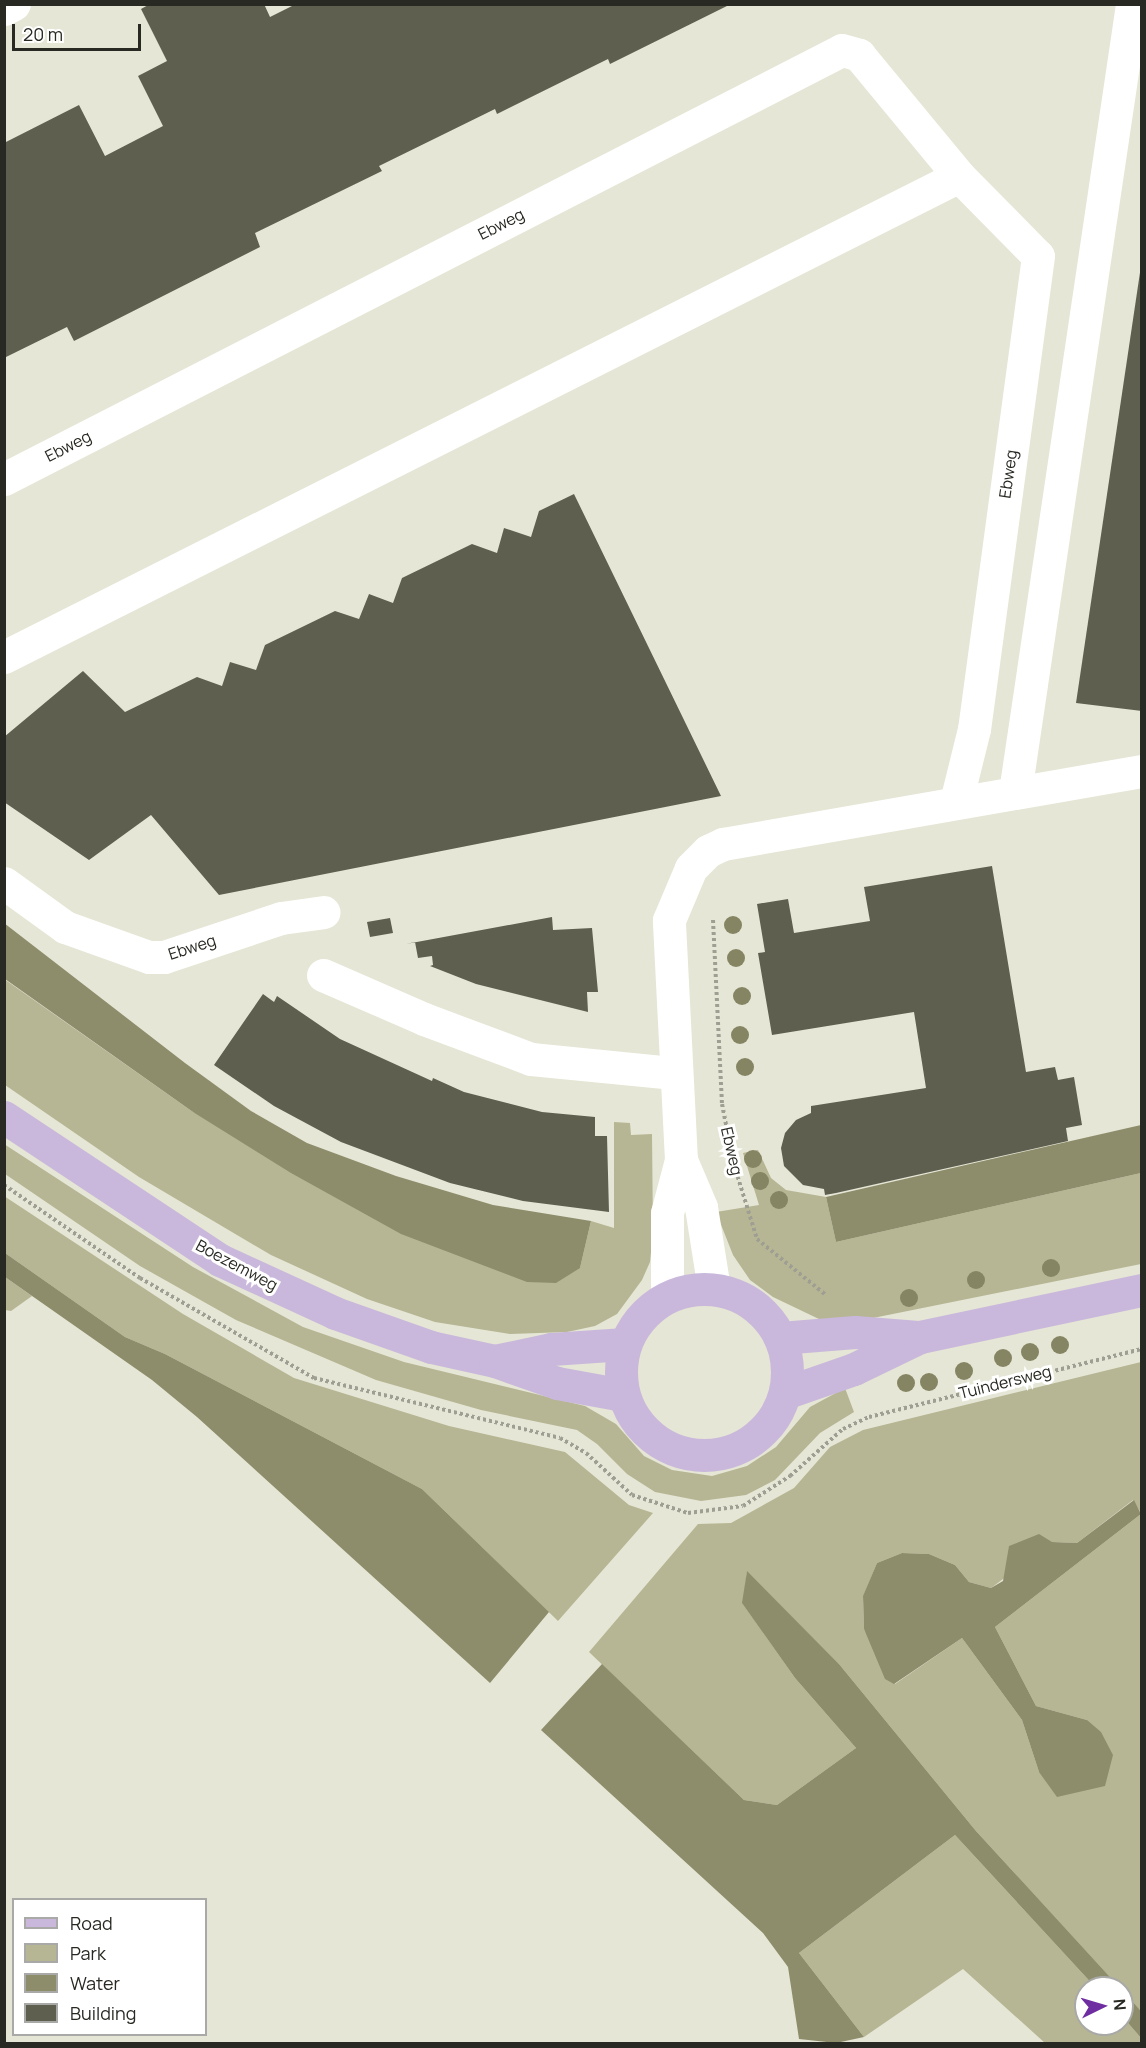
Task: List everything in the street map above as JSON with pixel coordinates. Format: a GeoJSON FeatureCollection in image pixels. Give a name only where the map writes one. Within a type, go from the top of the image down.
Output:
{"type":"FeatureCollection","features":[{"type":"Feature","properties":{"kind":"main road","name":"Boezemweg"},"geometry":{"type":"LineString","coordinates":[[4,1117],[220,1260],[335,1314],[431,1347],[495,1361],[556,1383],[623,1395]]}},
{"type":"Feature","properties":{"kind":"main road"},"geometry":{"type":"LineString","coordinates":[[714,1289],[753,1305],[780,1338],[787,1374],[784,1392],[776,1415],[760,1434],[740,1447],[709,1455],[669,1449],[649,1435],[633,1417],[623,1395],[621,1369],[625,1344],[642,1317],[667,1297],[690,1290],[714,1289]]}},
{"type":"Feature","properties":{"kind":"main road"},"geometry":{"type":"LineString","coordinates":[[784,1392],[854,1369],[920,1337],[1142,1290]]}},
{"type":"Feature","properties":{"kind":"main road"},"geometry":{"type":"LineString","coordinates":[[780,1338],[841,1333],[920,1337]]}},
{"type":"Feature","properties":{"kind":"main road","name":"Boezemweg"},"geometry":{"type":"LineString","coordinates":[[495,1361],[551,1350],[625,1344]]}},
{"type":"Feature","properties":{"kind":"street"},"geometry":{"type":"LineString","coordinates":[[4,9],[14,4]]}},
{"type":"Feature","properties":{"kind":"street"},"geometry":{"type":"LineString","coordinates":[[1015,792],[1132,4]]}},
{"type":"Feature","properties":{"kind":"street","name":"Ebweg"},"geometry":{"type":"LineString","coordinates":[[4,479],[842,50],[859,55],[959,176],[1038,256],[974,729],[956,802]]}},
{"type":"Feature","properties":{"kind":"street"},"geometry":{"type":"LineString","coordinates":[[4,657],[959,176]]}},
{"type":"Feature","properties":{"kind":"street"},"geometry":{"type":"LineString","coordinates":[[714,1289],[700,1207],[681,1160],[674,1073],[669,920],[680,887],[708,851],[723,844],[1142,771]]}},
{"type":"Feature","properties":{"kind":"street","name":"Ebweg"},"geometry":{"type":"LineString","coordinates":[[4,883],[65,927],[148,957],[164,957],[281,918],[324,912]]}},
{"type":"Feature","properties":{"kind":"street"},"geometry":{"type":"LineString","coordinates":[[323,975],[424,1019],[531,1059],[674,1073]]}},
{"type":"Feature","properties":{"kind":"street"},"geometry":{"type":"LineString","coordinates":[[667,1297],[667,1212],[681,1160]]}},
{"type":"Feature","properties":{"kind":"path","name":"Ebweg"},"geometry":{"type":"LineString","coordinates":[[713,918],[722,1104],[734,1165],[757,1239],[828,1297],[841,1333]]}},
{"type":"Feature","properties":{"kind":"path","name":"Tuindersweg"},"geometry":{"type":"LineString","coordinates":[[854,1369],[869,1417],[1142,1349]]}},
{"type":"Feature","properties":{"kind":"green space"},"geometry":{"type":"Polygon","coordinates":[[[4,979],[193,1112],[580,1268],[591,1221],[614,1228],[614,1122],[630,1123],[631,1135],[652,1134],[653,1233],[650,1262],[642,1280],[617,1314],[595,1326],[567,1332],[510,1334],[435,1322],[367,1299],[271,1255],[139,1177],[5,1085],[4,979]]]}},
{"type":"Feature","properties":{"kind":"green space"},"geometry":{"type":"Polygon","coordinates":[[[4,1144],[193,1267],[303,1327],[404,1362],[585,1406],[616,1424],[644,1456],[672,1470],[712,1476],[747,1466],[776,1447],[810,1407],[845,1388],[854,1412],[820,1433],[775,1480],[746,1495],[701,1501],[655,1492],[627,1474],[597,1444],[577,1430],[481,1410],[376,1380],[236,1320],[140,1266],[5,1174],[4,1144]]]}},
{"type":"Feature","properties":{"kind":"green space"},"geometry":{"type":"Polygon","coordinates":[[[758,1150],[771,1178],[786,1190],[826,1197],[836,1242],[1141,1173],[1141,1264],[868,1319],[821,1320],[773,1297],[750,1280],[733,1255],[716,1212],[759,1205],[743,1153],[758,1150]]]}},
{"type":"Feature","properties":{"kind":"green space"},"geometry":{"type":"Polygon","coordinates":[[[4,1196],[183,1314],[294,1378],[449,1426],[565,1452],[629,1505],[653,1513],[558,1621],[422,1489],[165,1354],[125,1337],[5,1253],[4,1196]]]}},
{"type":"Feature","properties":{"kind":"green space"},"geometry":{"type":"Polygon","coordinates":[[[5,1277],[32,1296],[11,1311],[5,1310],[5,1277]]]}},
{"type":"Feature","properties":{"kind":"green space"},"geometry":{"type":"Polygon","coordinates":[[[1141,1362],[1141,1513],[1133,1500],[1077,1543],[1052,1542],[991,1588],[969,1582],[955,1565],[929,1554],[902,1553],[877,1563],[863,1597],[864,1629],[895,1684],[962,1638],[1022,1720],[1039,1772],[1087,1720],[1036,1706],[995,1627],[1141,1514],[1141,2011],[1134,2003],[1134,1976],[1109,1976],[976,1831],[839,1664],[747,1572],[743,1604],[795,1678],[856,1748],[777,1805],[744,1800],[589,1652],[698,1524],[731,1523],[794,1488],[830,1447],[863,1430],[1141,1362]]]}},
{"type":"Feature","properties":{"kind":"green space"},"geometry":{"type":"Polygon","coordinates":[[[955,1835],[1085,1976],[1074,1976],[1074,2036],[1134,2036],[1134,2030],[1141,2038],[1141,2043],[1045,2043],[963,1969],[864,2037],[799,1953],[955,1835]]]}},
{"type":"Feature","properties":{"kind":"water"},"geometry":{"type":"Polygon","coordinates":[[[4,923],[251,1111],[307,1143],[396,1176],[493,1205],[591,1221],[580,1268],[556,1283],[527,1282],[401,1234],[291,1173],[193,1112],[5,979],[4,923]]]}},
{"type":"Feature","properties":{"kind":"water"},"geometry":{"type":"Polygon","coordinates":[[[1141,1125],[1141,1173],[836,1242],[826,1197],[1141,1125]]]}},
{"type":"Feature","properties":{"kind":"water"},"geometry":{"type":"Polygon","coordinates":[[[5,1253],[125,1337],[165,1354],[422,1489],[549,1612],[490,1683],[197,1417],[152,1380],[5,1277],[5,1253]]]}},
{"type":"Feature","properties":{"kind":"water"},"geometry":{"type":"Polygon","coordinates":[[[1134,1500],[1141,1514],[995,1627],[1036,1706],[1087,1720],[1101,1732],[1113,1755],[1105,1786],[1057,1797],[1039,1772],[1022,1720],[962,1638],[894,1684],[885,1679],[864,1629],[863,1596],[877,1563],[902,1553],[929,1554],[955,1565],[969,1582],[991,1588],[1003,1581],[1009,1546],[1039,1534],[1052,1542],[1077,1543],[1134,1500]]]}},
{"type":"Feature","properties":{"kind":"water"},"geometry":{"type":"Polygon","coordinates":[[[747,1571],[839,1664],[976,1831],[1109,1976],[1085,1976],[955,1835],[799,1953],[864,2037],[836,2043],[799,2039],[788,1967],[763,1933],[541,1730],[602,1664],[744,1800],[777,1805],[856,1748],[795,1678],[742,1603],[747,1571]]]}},
{"type":"Feature","properties":{"kind":"water"},"geometry":{"type":"Polygon","coordinates":[[[1134,2003],[1141,2011],[1141,2038],[1134,2030],[1134,2003]]]}},
{"type":"Feature","properties":{"kind":"building"},"geometry":{"type":"Polygon","coordinates":[[[150,4],[264,4],[270,17],[296,4],[731,4],[610,64],[608,59],[497,114],[495,109],[379,166],[382,171],[255,233],[260,247],[74,341],[67,327],[4,358],[4,143],[79,105],[105,156],[163,126],[138,76],[167,61],[141,9],[150,4]]]}},
{"type":"Feature","properties":{"kind":"building"},"geometry":{"type":"Polygon","coordinates":[[[1142,259],[1142,711],[1076,703],[1142,259]]]}},
{"type":"Feature","properties":{"kind":"building"},"geometry":{"type":"Polygon","coordinates":[[[574,494],[721,796],[219,895],[151,815],[89,860],[4,802],[4,737],[83,671],[125,712],[197,677],[222,686],[230,662],[256,670],[265,645],[335,611],[359,619],[369,594],[393,603],[402,578],[472,544],[497,553],[504,528],[531,537],[539,511],[574,494]]]}},
{"type":"Feature","properties":{"kind":"building"},"geometry":{"type":"Polygon","coordinates":[[[992,866],[1026,1072],[1055,1067],[1058,1080],[1074,1077],[1082,1125],[1066,1128],[1068,1141],[836,1193],[825,1195],[824,1189],[803,1185],[784,1166],[781,1148],[785,1133],[796,1120],[811,1113],[811,1106],[926,1088],[914,1012],[772,1035],[758,953],[765,952],[757,904],[788,899],[794,933],[870,921],[864,887],[992,866]]]}},
{"type":"Feature","properties":{"kind":"building"},"geometry":{"type":"Polygon","coordinates":[[[552,917],[553,930],[592,928],[598,992],[587,992],[588,1012],[476,984],[430,966],[433,965],[432,956],[418,958],[415,942],[552,917]]]}},
{"type":"Feature","properties":{"kind":"building"},"geometry":{"type":"Polygon","coordinates":[[[390,918],[393,933],[370,937],[367,922],[390,918]]]}},
{"type":"Feature","properties":{"kind":"building"},"geometry":{"type":"Polygon","coordinates":[[[263,994],[274,1002],[277,996],[340,1039],[432,1081],[433,1078],[464,1092],[542,1112],[595,1117],[595,1136],[607,1136],[609,1212],[523,1201],[450,1183],[341,1142],[274,1106],[214,1065],[263,994]]]}}]}
